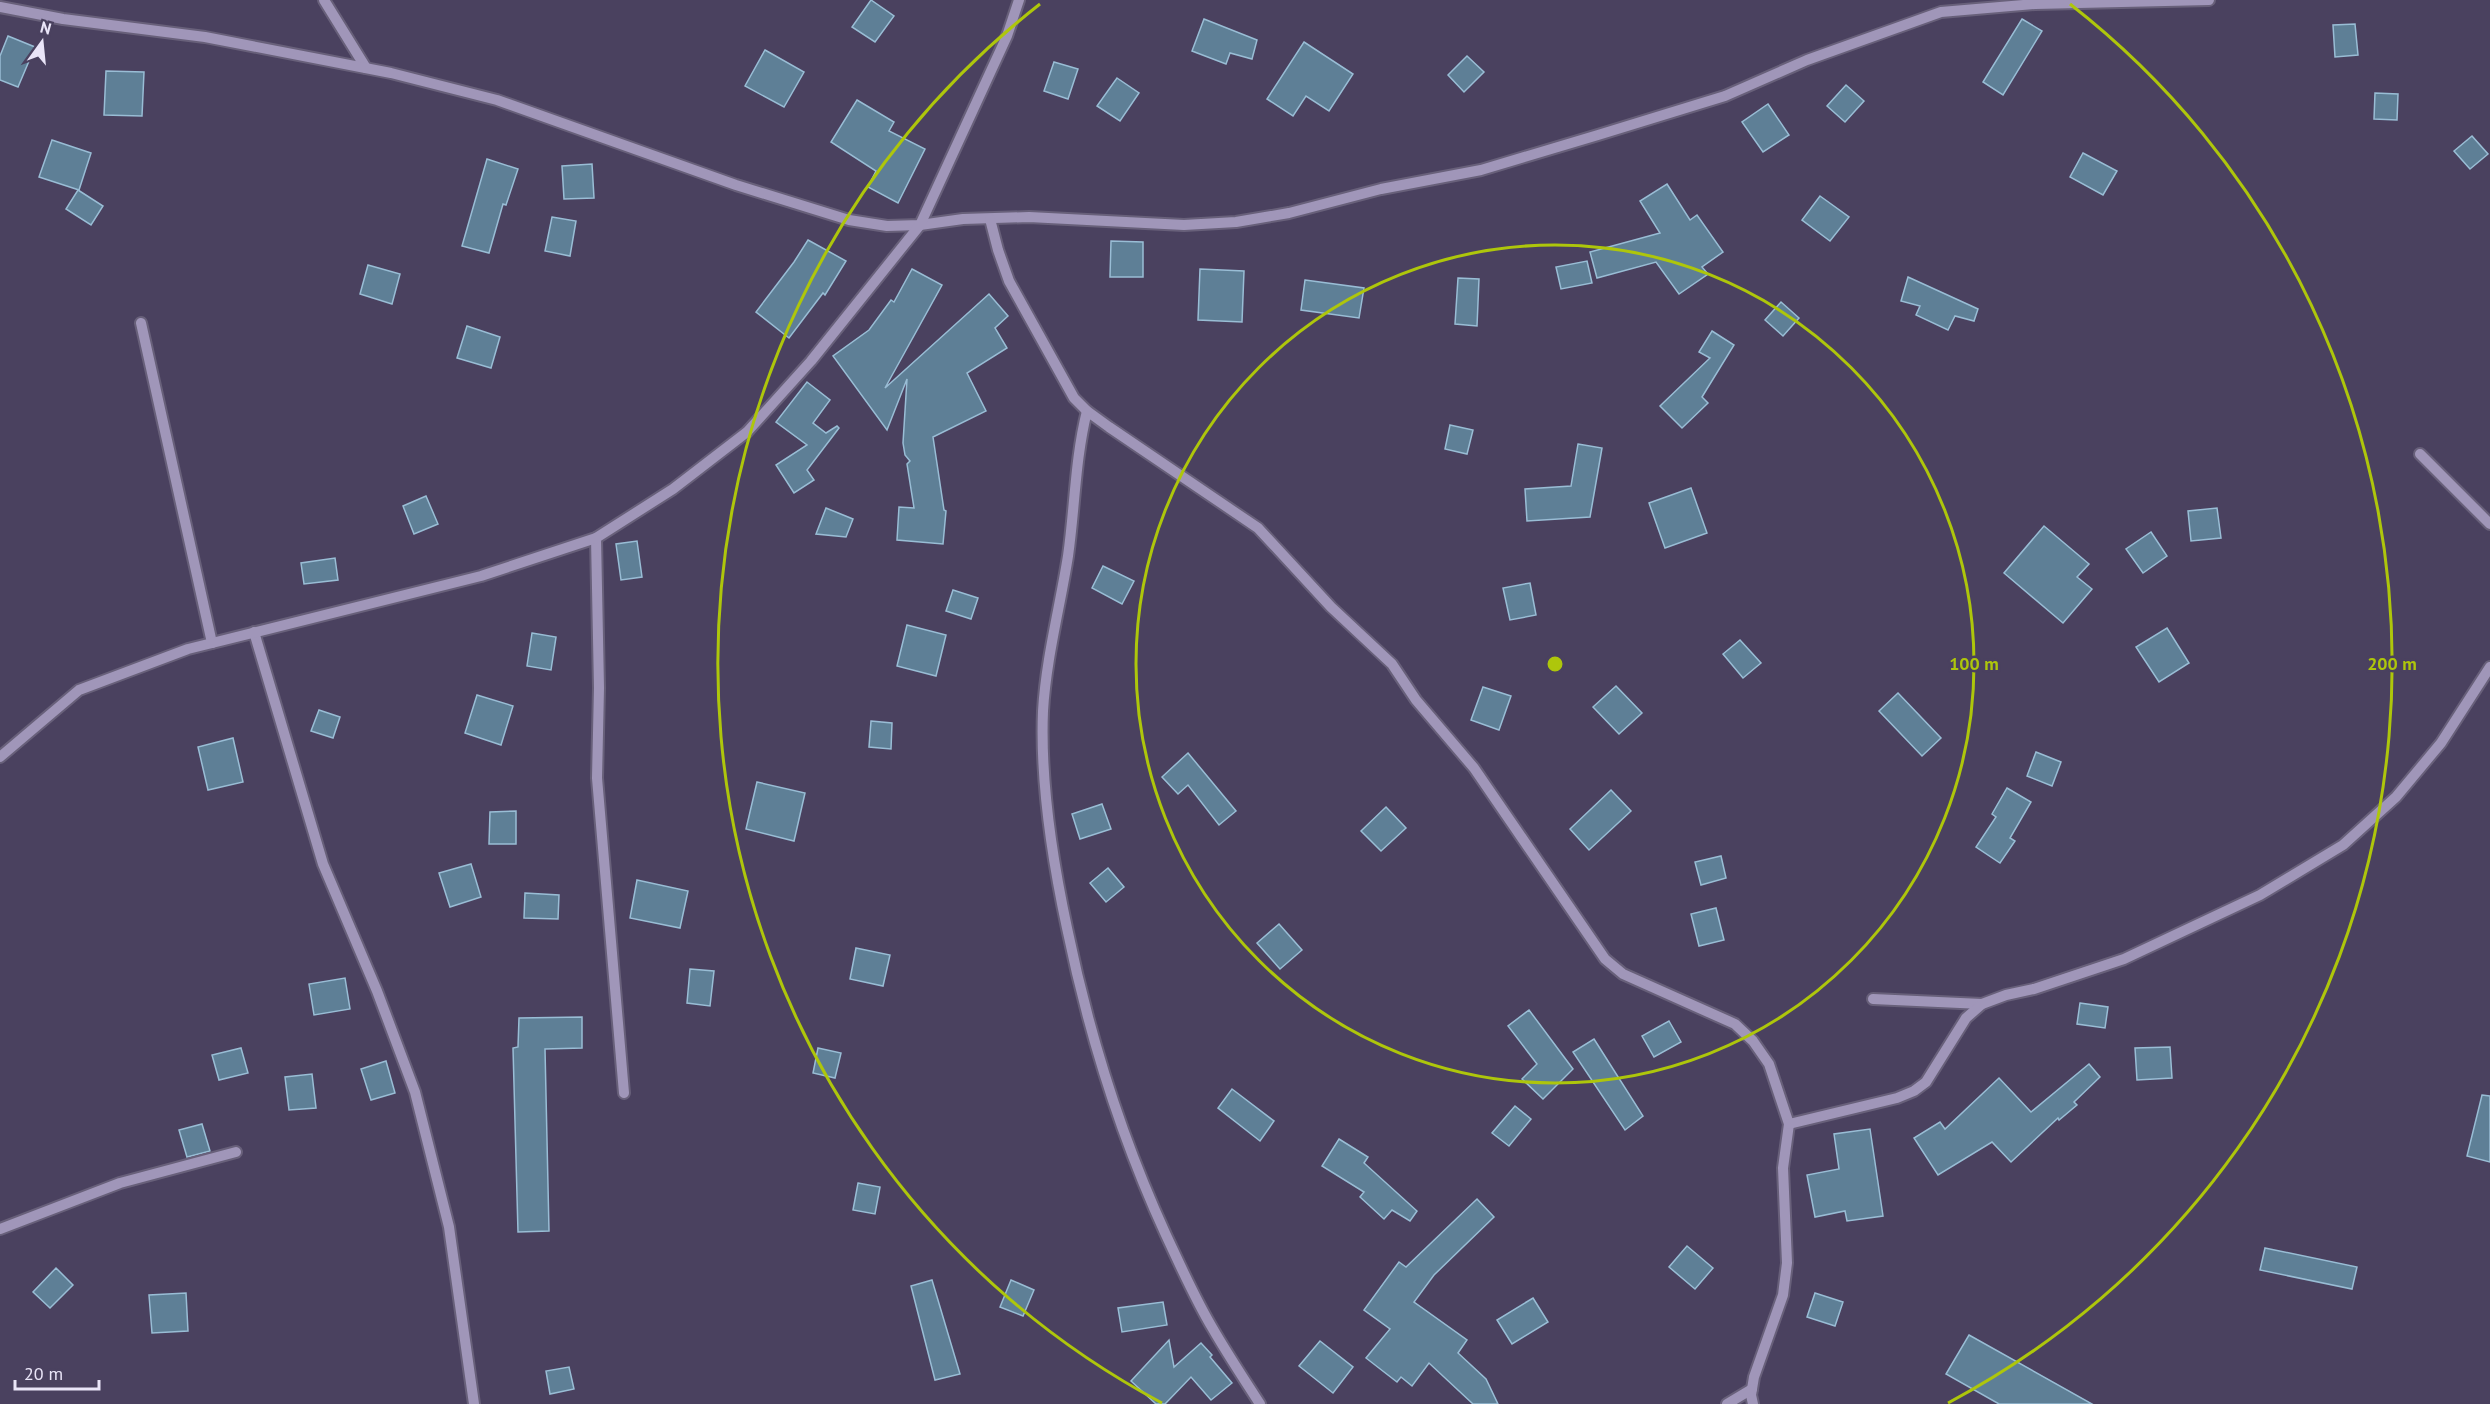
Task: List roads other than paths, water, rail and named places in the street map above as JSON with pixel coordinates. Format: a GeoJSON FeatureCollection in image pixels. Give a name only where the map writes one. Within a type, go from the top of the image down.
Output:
{"type":"FeatureCollection","features":[{"type":"Feature","properties":{"kind":"street"},"geometry":{"type":"LineString","coordinates":[[324,0],[366,68]]}},
{"type":"Feature","properties":{"kind":"street"},"geometry":{"type":"LineString","coordinates":[[0,758],[79,690],[188,649],[481,576],[596,538],[674,489],[747,432],[811,361],[920,225],[1007,36],[1019,0]]}},
{"type":"Feature","properties":{"kind":"street"},"geometry":{"type":"LineString","coordinates":[[0,7],[63,20],[205,37],[366,68],[497,100],[736,185],[849,220],[887,226],[1041,218],[1184,225],[1236,222],[1289,213],[1381,189],[1481,170],[1725,96],[1808,60],[1941,12],[1984,4],[2209,0]]}},
{"type":"Feature","properties":{"kind":"street"},"geometry":{"type":"LineString","coordinates":[[990,219],[1009,281],[1074,398],[1087,411],[1258,528],[1331,607],[1392,664],[1416,700],[1474,768],[1605,958],[1623,974],[1735,1024],[1753,1041],[1768,1064],[1789,1124],[1783,1168],[1787,1263],[1783,1295],[1752,1389],[1753,1404]]}},
{"type":"Feature","properties":{"kind":"street"},"geometry":{"type":"LineString","coordinates":[[141,323],[212,643]]}},
{"type":"Feature","properties":{"kind":"street"},"geometry":{"type":"LineString","coordinates":[[1087,411],[1080,440],[1068,554],[1043,709],[1043,749],[1048,818],[1057,884],[1076,974],[1102,1072],[1140,1176],[1181,1269],[1212,1328],[1260,1404]]}},
{"type":"Feature","properties":{"kind":"street"},"geometry":{"type":"LineString","coordinates":[[2420,454],[2490,524]]}},
{"type":"Feature","properties":{"kind":"street"},"geometry":{"type":"LineString","coordinates":[[596,538],[599,688],[597,778],[624,1093]]}},
{"type":"Feature","properties":{"kind":"street"},"geometry":{"type":"LineString","coordinates":[[254,632],[323,864],[377,991],[415,1092],[449,1227],[474,1404]]}},
{"type":"Feature","properties":{"kind":"street"},"geometry":{"type":"LineString","coordinates":[[1789,1124],[1897,1098],[1914,1090],[1926,1082],[1966,1018],[1982,1004],[2006,994],[2034,989],[2124,958],[2260,895],[2343,845],[2396,798],[2441,743],[2490,668]]}},
{"type":"Feature","properties":{"kind":"street"},"geometry":{"type":"LineString","coordinates":[[1873,999],[1982,1004]]}},
{"type":"Feature","properties":{"kind":"street"},"geometry":{"type":"LineString","coordinates":[[0,1229],[120,1183],[236,1152]]}},
{"type":"Feature","properties":{"kind":"street"},"geometry":{"type":"LineString","coordinates":[[1727,1404],[1752,1389]]}}]}
